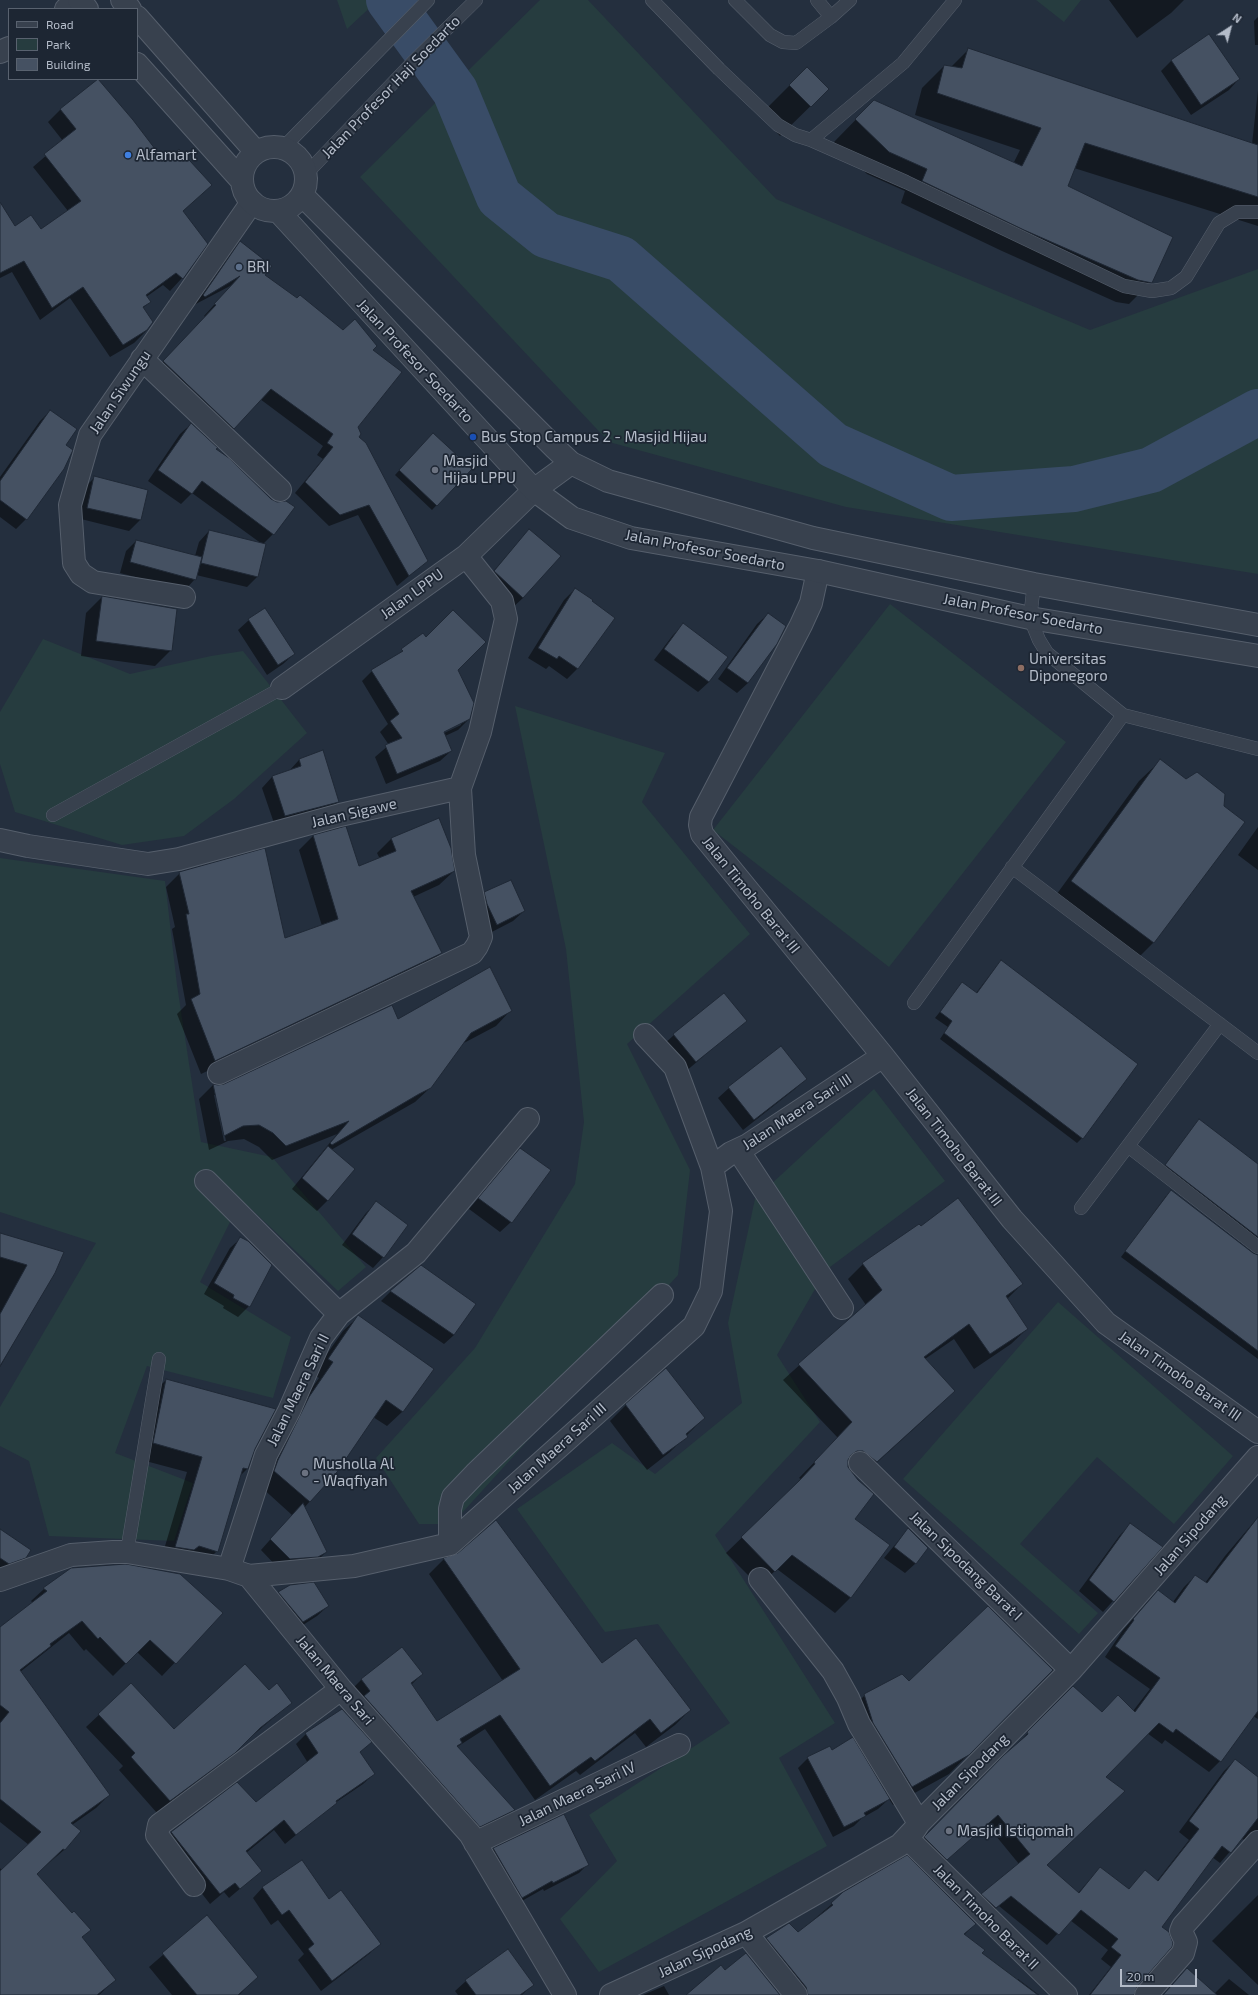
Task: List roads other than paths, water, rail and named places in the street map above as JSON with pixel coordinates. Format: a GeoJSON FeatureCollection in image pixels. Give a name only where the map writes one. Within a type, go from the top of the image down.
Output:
{"type":"FeatureCollection","features":[{"type":"Feature","properties":{"kind":"street"},"geometry":{"type":"LineString","coordinates":[[67,8],[78,0],[86,8]]}},
{"type":"Feature","properties":{"kind":"street"},"geometry":{"type":"LineString","coordinates":[[122,0],[129,8]]}},
{"type":"Feature","properties":{"kind":"street"},"geometry":{"type":"LineString","coordinates":[[138,18],[256,152]]}},
{"type":"Feature","properties":{"kind":"street"},"geometry":{"type":"LineString","coordinates":[[138,65],[242,181]]}},
{"type":"Feature","properties":{"kind":"street"},"geometry":{"type":"LineString","coordinates":[[273,147],[283,148],[298,158],[304,165],[306,185],[303,196],[292,207],[278,211],[264,209],[252,202],[245,192],[242,174],[247,162],[256,152],[273,147]]}},
{"type":"Feature","properties":{"kind":"street"},"geometry":{"type":"LineString","coordinates":[[303,196],[546,440],[571,463],[608,481],[813,538],[1034,584],[1258,625]]}},
{"type":"Feature","properties":{"kind":"street","name":"Jalan Siwungu"},"geometry":{"type":"LineString","coordinates":[[184,597],[93,582],[81,574],[74,563],[70,505],[90,435],[252,202]]}},
{"type":"Feature","properties":{"kind":"street","name":"Jalan Profesor Soedarto"},"geometry":{"type":"LineString","coordinates":[[278,211],[534,490],[572,518],[631,538],[818,571],[1030,618],[1258,656]]}},
{"type":"Feature","properties":{"kind":"street"},"geometry":{"type":"LineString","coordinates":[[142,359],[280,490]]}},
{"type":"Feature","properties":{"kind":"street","name":"Jalan LPPU"},"geometry":{"type":"LineString","coordinates":[[282,688],[466,556],[534,490],[571,463]]}},
{"type":"Feature","properties":{"kind":"street"},"geometry":{"type":"LineString","coordinates":[[219,1073],[472,953],[477,946],[481,937],[464,855],[460,788],[480,732],[506,620],[502,601],[466,556]]}},
{"type":"Feature","properties":{"kind":"street","name":"Jalan Timoho Barat III"},"geometry":{"type":"LineString","coordinates":[[818,571],[811,603],[701,817],[702,834],[1012,1219],[1106,1323],[1258,1432]]}},
{"type":"Feature","properties":{"kind":"street","name":"Jalan Sigawe"},"geometry":{"type":"LineString","coordinates":[[0,840],[28,846],[148,864],[179,859],[340,815],[460,788]]}},
{"type":"Feature","properties":{"kind":"street","name":"Jalan Maera Sari III"},"geometry":{"type":"LineString","coordinates":[[239,1572],[354,1566],[450,1544],[694,1326],[711,1291],[721,1211],[712,1166],[675,1067],[645,1035]]}},
{"type":"Feature","properties":{"kind":"street","name":"Jalan Maera Sari III"},"geometry":{"type":"LineString","coordinates":[[712,1166],[882,1056]]}},
{"type":"Feature","properties":{"kind":"street","name":"Jalan Maera Sari II"},"geometry":{"type":"LineString","coordinates":[[239,1572],[266,1455],[289,1411],[321,1338],[338,1314],[416,1253],[528,1119]]}},
{"type":"Feature","properties":{"kind":"street"},"geometry":{"type":"LineString","coordinates":[[738,1150],[842,1308]]}},
{"type":"Feature","properties":{"kind":"street"},"geometry":{"type":"LineString","coordinates":[[206,1181],[338,1314]]}},
{"type":"Feature","properties":{"kind":"street"},"geometry":{"type":"LineString","coordinates":[[450,1544],[450,1509],[453,1497],[475,1474],[662,1295]]}},
{"type":"Feature","properties":{"kind":"street","name":"Jalan Sipodang"},"geometry":{"type":"LineString","coordinates":[[611,1995],[746,1934],[900,1845],[1071,1670],[1258,1457]]}},
{"type":"Feature","properties":{"kind":"street","name":"Jalan Sipodang Barat I"},"geometry":{"type":"LineString","coordinates":[[860,1463],[1071,1670]]}},
{"type":"Feature","properties":{"kind":"street"},"geometry":{"type":"LineString","coordinates":[[0,1580],[71,1555],[127,1552],[239,1572]]}},
{"type":"Feature","properties":{"kind":"street","name":"Jalan Maera Sari"},"geometry":{"type":"LineString","coordinates":[[239,1572],[470,1834],[565,1995]]}},
{"type":"Feature","properties":{"kind":"street","name":"Jalan Timoho Barat II"},"geometry":{"type":"LineString","coordinates":[[760,1579],[833,1671],[848,1698],[859,1724],[913,1831],[1066,1995]]}},
{"type":"Feature","properties":{"kind":"street"},"geometry":{"type":"LineString","coordinates":[[194,1885],[157,1836],[159,1825],[341,1689]]}},
{"type":"Feature","properties":{"kind":"street","name":"Jalan Maera Sari IV"},"geometry":{"type":"LineString","coordinates":[[475,1843],[679,1745]]}},
{"type":"Feature","properties":{"kind":"street"},"geometry":{"type":"LineString","coordinates":[[1146,1995],[1183,1954],[1186,1942],[1181,1931],[1183,1926],[1258,1842]]}},
{"type":"Feature","properties":{"kind":"street"},"geometry":{"type":"LineString","coordinates":[[746,1934],[796,1995]]}},
{"type":"Feature","properties":{"kind":"lane"},"geometry":{"type":"LineString","coordinates":[[283,148],[428,0]]}},
{"type":"Feature","properties":{"kind":"lane","name":"Jalan Profesor Haji Soedarto"},"geometry":{"type":"LineString","coordinates":[[306,174],[413,62],[476,0]]}},
{"type":"Feature","properties":{"kind":"lane"},"geometry":{"type":"LineString","coordinates":[[652,0],[719,69],[778,125],[795,135],[811,140],[906,182],[1124,286],[1152,291],[1171,288],[1186,277],[1219,223],[1236,212],[1258,212]]}},
{"type":"Feature","properties":{"kind":"lane"},"geometry":{"type":"LineString","coordinates":[[735,0],[770,35],[783,42],[796,43],[831,17],[850,0]]}},
{"type":"Feature","properties":{"kind":"lane"},"geometry":{"type":"LineString","coordinates":[[817,0],[831,17]]}},
{"type":"Feature","properties":{"kind":"lane"},"geometry":{"type":"LineString","coordinates":[[811,140],[903,63],[954,0]]}},
{"type":"Feature","properties":{"kind":"lane"},"geometry":{"type":"LineString","coordinates":[[1034,584],[1030,618],[1039,640],[1047,653],[1123,715],[1258,749]]}},
{"type":"Feature","properties":{"kind":"lane"},"geometry":{"type":"LineString","coordinates":[[53,815],[282,688]]}},
{"type":"Feature","properties":{"kind":"lane"},"geometry":{"type":"LineString","coordinates":[[914,1003],[1123,715]]}},
{"type":"Feature","properties":{"kind":"lane"},"geometry":{"type":"LineString","coordinates":[[1012,867],[1257,1051]]}},
{"type":"Feature","properties":{"kind":"lane"},"geometry":{"type":"LineString","coordinates":[[1081,1208],[1220,1024]]}},
{"type":"Feature","properties":{"kind":"lane"},"geometry":{"type":"LineString","coordinates":[[1128,1146],[1258,1247]]}},
{"type":"Feature","properties":{"kind":"lane"},"geometry":{"type":"LineString","coordinates":[[127,1552],[159,1359]]}},
{"type":"Feature","properties":{"kind":"waterway"},"geometry":{"type":"LineString","coordinates":[[389,0],[455,91],[499,197],[546,235],[621,259],[833,445],[951,498],[1074,489],[1151,470],[1258,412]]}},
{"type":"Feature","properties":{"kind":"place","name":"Alfamart"},"geometry":{"type":"Point","coordinates":[128,155]}},
{"type":"Feature","properties":{"kind":"place","name":"BRI"},"geometry":{"type":"Point","coordinates":[239,267]}},
{"type":"Feature","properties":{"kind":"place","name":"Bus Stop Campus 2 - Masjid Hijau"},"geometry":{"type":"Point","coordinates":[473,437]}},
{"type":"Feature","properties":{"kind":"place","name":"Masjid Hijau LPPU"},"geometry":{"type":"Point","coordinates":[435,470]}},
{"type":"Feature","properties":{"kind":"place","name":"Universitas Diponegoro"},"geometry":{"type":"Point","coordinates":[1021,668]}},
{"type":"Feature","properties":{"kind":"place","name":"Musholla Al - Waqfiyah"},"geometry":{"type":"Point","coordinates":[305,1473]}},
{"type":"Feature","properties":{"kind":"place","name":"Masjid Istiqomah"},"geometry":{"type":"Point","coordinates":[949,1831]}}]}
